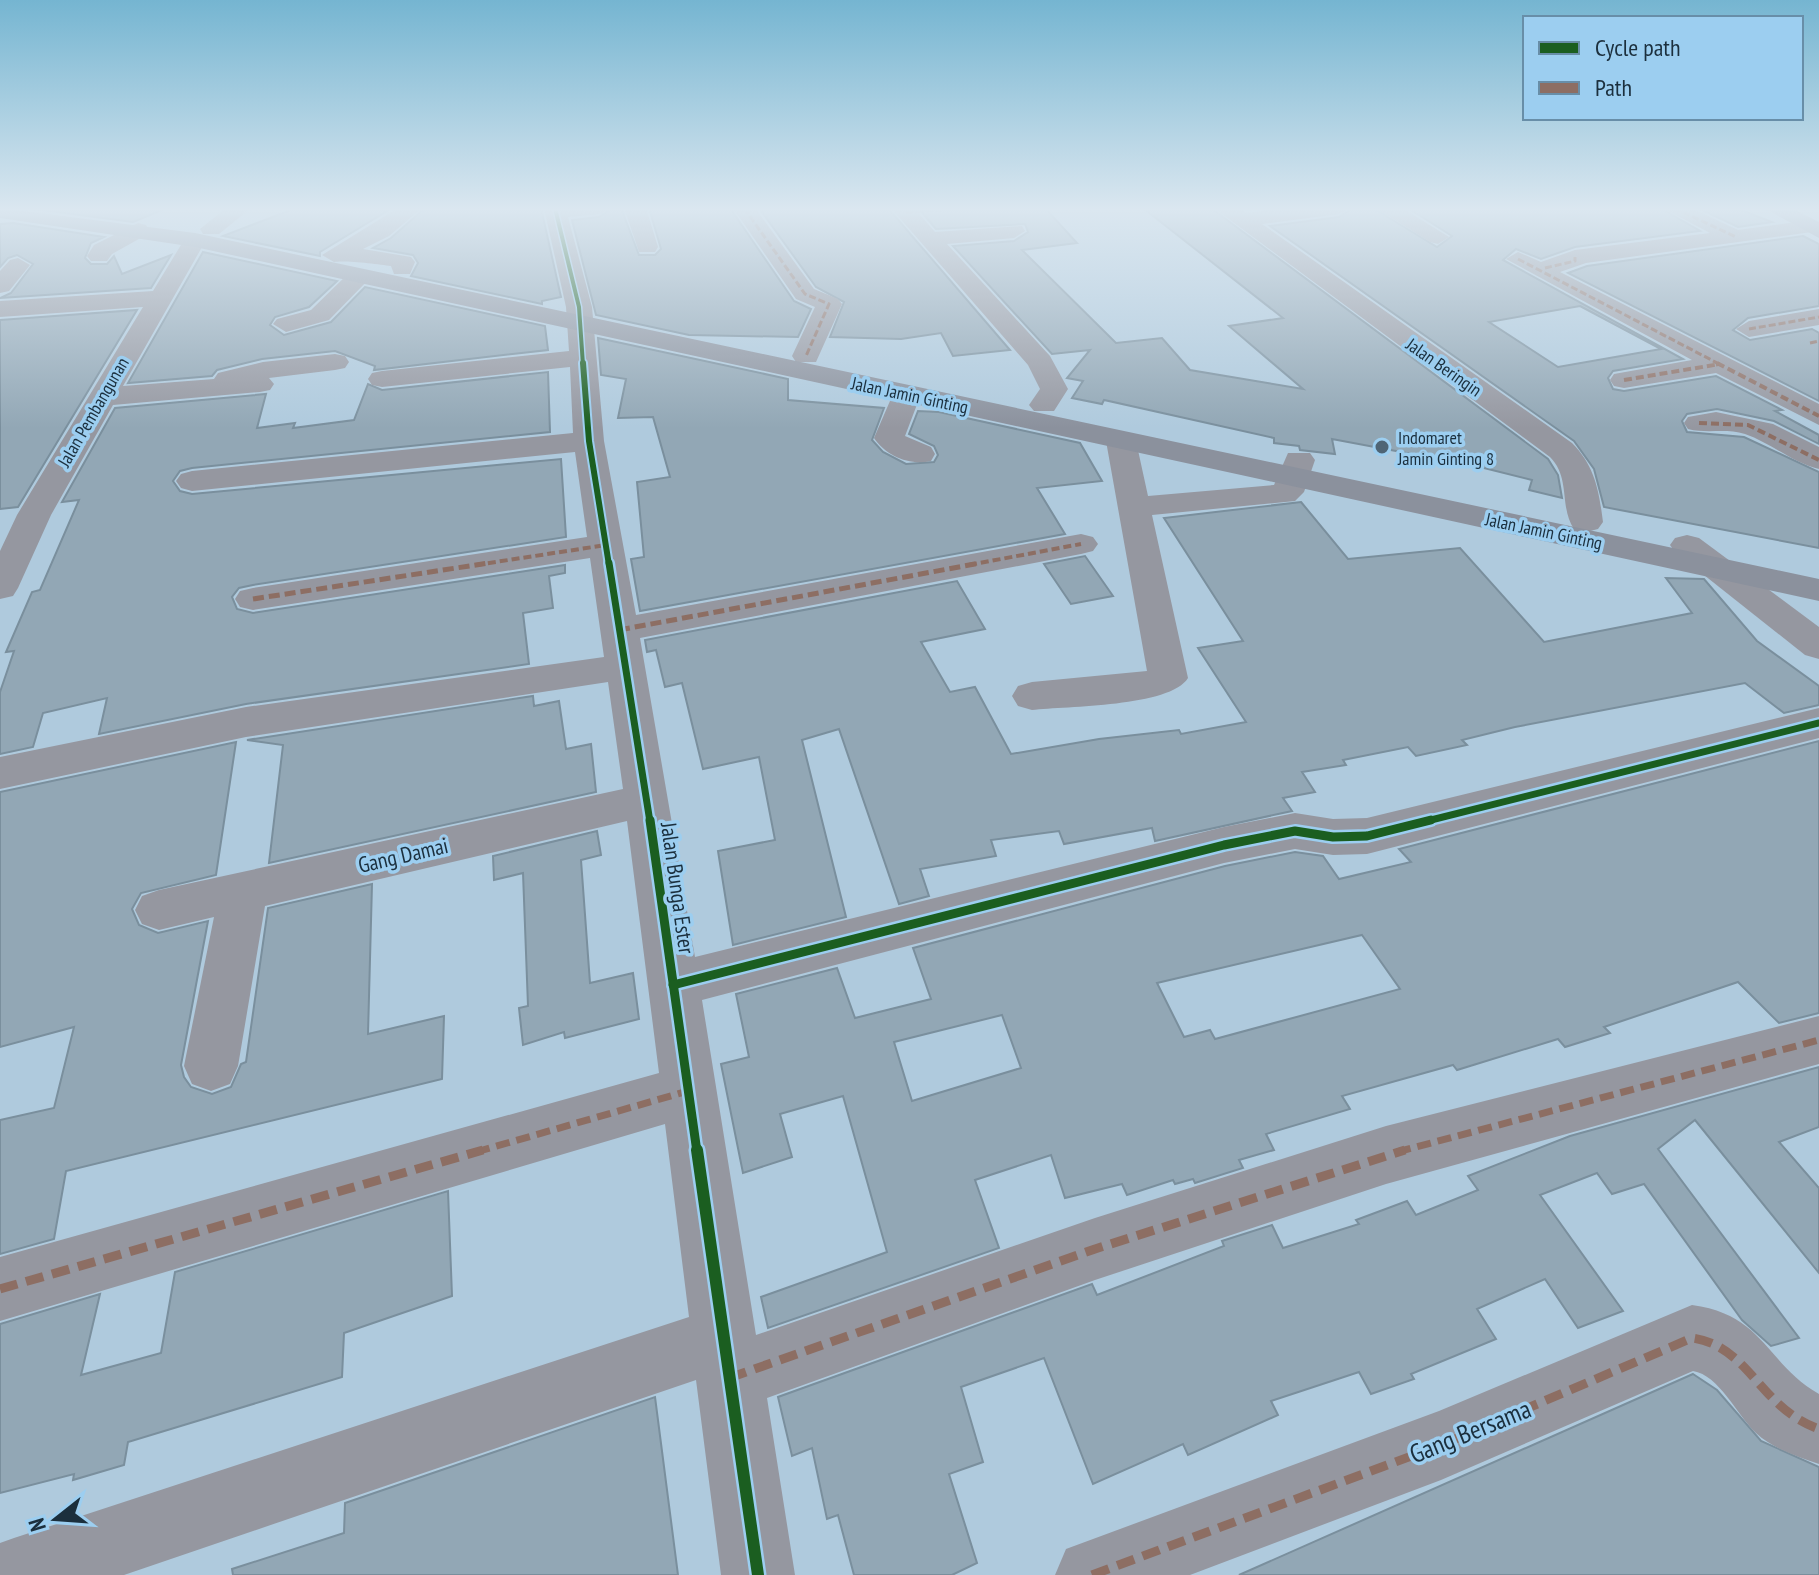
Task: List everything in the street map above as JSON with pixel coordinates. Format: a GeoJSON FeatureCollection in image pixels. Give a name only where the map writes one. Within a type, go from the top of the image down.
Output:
{"type":"FeatureCollection","features":[{"type":"Feature","properties":{"kind":"main road","name":"Jalan Jamin Ginting"},"geometry":{"type":"LineString","coordinates":[[412,282],[579,330],[907,394],[1121,441],[1296,468],[1586,522],[1819,570]]}},
{"type":"Feature","properties":{"kind":"main road","name":"Jalan Jamin Ginting"},"geometry":{"type":"LineString","coordinates":[[438,282],[579,330],[806,356],[1044,405],[1721,570],[1819,590]]}},
{"type":"Feature","properties":{"kind":"street","name":"Jalan Pembangunan"},"geometry":{"type":"LineString","coordinates":[[0,588],[34,515],[100,397],[171,282]]}},
{"type":"Feature","properties":{"kind":"street"},"geometry":{"type":"LineString","coordinates":[[286,324],[320,315],[338,282]]}},
{"type":"Feature","properties":{"kind":"street","name":"Jalan Bunga Ester"},"geometry":{"type":"LineString","coordinates":[[570,282],[579,330],[589,441],[647,800],[758,1575]]}},
{"type":"Feature","properties":{"kind":"street"},"geometry":{"type":"LineString","coordinates":[[796,282],[805,294],[829,304],[806,356]]}},
{"type":"Feature","properties":{"kind":"street"},"geometry":{"type":"LineString","coordinates":[[967,282],[1049,376],[1054,389],[1044,405]]}},
{"type":"Feature","properties":{"kind":"street","name":"Jalan Beringin"},"geometry":{"type":"LineString","coordinates":[[1327,282],[1573,461],[1582,479],[1586,522]]}},
{"type":"Feature","properties":{"kind":"street"},"geometry":{"type":"LineString","coordinates":[[1561,282],[1819,416]]}},
{"type":"Feature","properties":{"kind":"street"},"geometry":{"type":"LineString","coordinates":[[0,309],[160,298]]}},
{"type":"Feature","properties":{"kind":"street"},"geometry":{"type":"LineString","coordinates":[[1749,329],[1819,317]]}},
{"type":"Feature","properties":{"kind":"street"},"geometry":{"type":"LineString","coordinates":[[382,379],[579,330]]}},
{"type":"Feature","properties":{"kind":"street"},"geometry":{"type":"LineString","coordinates":[[199,389],[255,372],[335,362]]}},
{"type":"Feature","properties":{"kind":"street"},"geometry":{"type":"LineString","coordinates":[[1624,380],[1720,364]]}},
{"type":"Feature","properties":{"kind":"street"},"geometry":{"type":"LineString","coordinates":[[100,397],[260,384]]}},
{"type":"Feature","properties":{"kind":"street"},"geometry":{"type":"LineString","coordinates":[[907,394],[889,438],[897,446],[920,454]]}},
{"type":"Feature","properties":{"kind":"street"},"geometry":{"type":"LineString","coordinates":[[1516,418],[1552,412]]}},
{"type":"Feature","properties":{"kind":"street"},"geometry":{"type":"LineString","coordinates":[[1699,423],[1721,419],[1744,422],[1819,460]]}},
{"type":"Feature","properties":{"kind":"street"},"geometry":{"type":"LineString","coordinates":[[192,481],[589,441]]}},
{"type":"Feature","properties":{"kind":"street"},"geometry":{"type":"LineString","coordinates":[[1032,696],[1155,684],[1168,678],[1121,441]]}},
{"type":"Feature","properties":{"kind":"street"},"geometry":{"type":"LineString","coordinates":[[1135,507],[1283,494],[1288,492],[1296,468]]}},
{"type":"Feature","properties":{"kind":"street"},"geometry":{"type":"LineString","coordinates":[[236,505],[249,475]]}},
{"type":"Feature","properties":{"kind":"street"},"geometry":{"type":"LineString","coordinates":[[0,773],[260,720],[534,682],[622,648],[1081,544]]}},
{"type":"Feature","properties":{"kind":"street"},"geometry":{"type":"LineString","coordinates":[[253,599],[606,545]]}},
{"type":"Feature","properties":{"kind":"street"},"geometry":{"type":"LineString","coordinates":[[1687,545],[1819,646]]}},
{"type":"Feature","properties":{"kind":"street"},"geometry":{"type":"LineString","coordinates":[[673,985],[1224,845],[1295,831],[1333,837],[1367,836],[1819,723]]}},
{"type":"Feature","properties":{"kind":"street","name":"Gang Damai"},"geometry":{"type":"LineString","coordinates":[[159,910],[647,800]]}},
{"type":"Feature","properties":{"kind":"street"},"geometry":{"type":"LineString","coordinates":[[211,1066],[243,891]]}},
{"type":"Feature","properties":{"kind":"street"},"geometry":{"type":"LineString","coordinates":[[14,1575],[1095,1249],[1386,1155],[1819,1040]]}},
{"type":"Feature","properties":{"kind":"street"},"geometry":{"type":"LineString","coordinates":[[0,1289],[688,1091]]}},
{"type":"Feature","properties":{"kind":"street","name":"Gang Bersama"},"geometry":{"type":"LineString","coordinates":[[1092,1575],[1441,1445],[1692,1338],[1705,1337],[1725,1347],[1779,1410],[1795,1423],[1819,1429]]}},
{"type":"Feature","properties":{"kind":"building"},"geometry":{"type":"Polygon","coordinates":[[[20,282],[155,282],[151,288],[0,298],[11,293],[20,282]]]}},
{"type":"Feature","properties":{"kind":"building"},"geometry":{"type":"Polygon","coordinates":[[[186,282],[336,282],[309,307],[275,317],[270,325],[284,335],[331,322],[365,287],[545,326],[548,350],[374,370],[375,366],[335,351],[262,359],[217,370],[212,376],[128,383],[186,282]]]}},
{"type":"Feature","properties":{"kind":"building"},"geometry":{"type":"Polygon","coordinates":[[[437,282],[558,282],[561,297],[542,301],[542,304],[437,282]]]}},
{"type":"Feature","properties":{"kind":"building"},"geometry":{"type":"Polygon","coordinates":[[[588,282],[781,282],[794,301],[811,309],[798,337],[689,335],[596,315],[588,282]]]}},
{"type":"Feature","properties":{"kind":"building"},"geometry":{"type":"Polygon","coordinates":[[[812,282],[951,282],[1010,350],[953,356],[941,333],[901,339],[830,337],[844,302],[816,287],[812,282]]]}},
{"type":"Feature","properties":{"kind":"building"},"geometry":{"type":"Polygon","coordinates":[[[986,282],[1054,282],[1116,343],[1162,338],[1190,370],[1303,389],[1229,326],[1283,318],[1237,282],[1310,282],[1548,459],[1558,475],[1562,498],[1529,490],[1532,480],[1476,466],[1332,439],[1335,454],[1300,450],[1299,446],[1274,443],[1274,438],[1104,400],[1102,404],[1072,398],[1083,381],[1067,378],[1090,350],[1052,354],[986,282]]]}},
{"type":"Feature","properties":{"kind":"building"},"geometry":{"type":"Polygon","coordinates":[[[1348,282],[1542,282],[1683,359],[1613,371],[1608,378],[1613,389],[1624,391],[1716,376],[1782,410],[1775,411],[1819,435],[1819,444],[1774,421],[1717,409],[1687,414],[1682,421],[1687,432],[1744,437],[1819,472],[1819,548],[1604,507],[1594,469],[1574,441],[1348,282]],[[1580,306],[1489,322],[1558,367],[1661,349],[1580,306]]]}},
{"type":"Feature","properties":{"kind":"building"},"geometry":{"type":"Polygon","coordinates":[[[1585,282],[1819,282],[1819,306],[1748,318],[1733,330],[1750,340],[1812,329],[1819,333],[1819,401],[1585,282]]]}},
{"type":"Feature","properties":{"kind":"building"},"geometry":{"type":"Polygon","coordinates":[[[137,310],[18,507],[0,509],[0,320],[137,310]]]}},
{"type":"Feature","properties":{"kind":"building"},"geometry":{"type":"Polygon","coordinates":[[[598,338],[788,379],[788,400],[884,408],[872,440],[883,452],[906,464],[934,462],[938,455],[934,446],[909,434],[918,411],[939,412],[1080,443],[1102,481],[1037,488],[1065,534],[640,611],[631,559],[644,557],[637,482],[670,477],[653,417],[618,418],[626,379],[601,375],[598,338]]]}},
{"type":"Feature","properties":{"kind":"building"},"geometry":{"type":"Polygon","coordinates":[[[548,372],[550,432],[192,468],[180,471],[173,481],[180,491],[192,494],[561,459],[566,537],[253,585],[239,588],[232,597],[237,609],[253,613],[565,565],[565,573],[549,576],[553,608],[523,613],[529,664],[246,704],[99,734],[107,698],[43,713],[33,747],[0,754],[0,692],[14,651],[6,652],[32,592],[40,590],[79,500],[62,502],[115,408],[266,394],[257,428],[295,423],[293,428],[354,420],[368,384],[382,390],[548,372]]]}},
{"type":"Feature","properties":{"kind":"building"},"geometry":{"type":"Polygon","coordinates":[[[1301,502],[1348,559],[1460,548],[1544,642],[1692,613],[1666,578],[1704,579],[1757,641],[1819,686],[1819,705],[1784,713],[1745,683],[1515,727],[1462,740],[1467,745],[1416,756],[1408,747],[1343,760],[1346,765],[1302,772],[1315,792],[1283,798],[1292,811],[1155,841],[1152,828],[1064,844],[1059,831],[991,840],[996,856],[920,869],[929,896],[899,904],[839,729],[802,740],[846,917],[733,945],[718,851],[775,840],[759,757],[703,769],[682,683],[665,687],[656,650],[647,652],[645,640],[957,581],[985,629],[921,642],[950,692],[975,687],[1011,754],[1099,739],[1179,730],[1181,734],[1246,722],[1198,648],[1243,641],[1164,518],[1301,502]]]}},
{"type":"Feature","properties":{"kind":"building"},"geometry":{"type":"Polygon","coordinates":[[[1085,556],[1113,596],[1071,604],[1044,564],[1085,556]]]}},
{"type":"Feature","properties":{"kind":"building"},"geometry":{"type":"Polygon","coordinates":[[[533,696],[534,706],[559,701],[566,749],[591,744],[596,792],[269,863],[283,745],[247,740],[533,696]]]}},
{"type":"Feature","properties":{"kind":"building"},"geometry":{"type":"Polygon","coordinates":[[[1819,741],[1819,1013],[1779,1023],[1738,982],[1604,1027],[1610,1033],[1565,1047],[1558,1039],[1457,1070],[1453,1065],[1342,1096],[1350,1109],[1266,1134],[1274,1150],[1239,1160],[1243,1168],[1195,1183],[1193,1179],[1175,1184],[1173,1180],[1127,1195],[1122,1184],[1065,1198],[1051,1155],[975,1180],[999,1248],[768,1328],[761,1297],[887,1252],[843,1096],[780,1114],[792,1157],[743,1173],[721,1064],[749,1057],[736,994],[837,968],[855,1018],[931,999],[913,948],[1225,866],[1295,852],[1323,856],[1339,879],[1411,862],[1399,849],[1819,741]],[[1362,935],[1157,983],[1184,1037],[1210,1030],[1215,1039],[1400,989],[1362,935]],[[1002,1015],[894,1042],[912,1101],[1021,1068],[1002,1015]]]}},
{"type":"Feature","properties":{"kind":"building"},"geometry":{"type":"Polygon","coordinates":[[[236,742],[216,875],[141,893],[132,909],[139,925],[158,933],[208,921],[181,1065],[184,1077],[191,1087],[212,1094],[231,1087],[241,1064],[246,1062],[268,908],[372,884],[368,1034],[444,1016],[442,1079],[66,1171],[54,1239],[0,1254],[0,1120],[54,1108],[74,1027],[0,1047],[0,792],[236,742]]]}},
{"type":"Feature","properties":{"kind":"building"},"geometry":{"type":"Polygon","coordinates":[[[597,831],[601,855],[581,860],[590,983],[633,973],[639,1019],[565,1038],[564,1032],[523,1045],[519,1008],[528,1006],[523,873],[494,880],[493,856],[597,831]]]}},
{"type":"Feature","properties":{"kind":"building"},"geometry":{"type":"Polygon","coordinates":[[[1819,1067],[1819,1127],[1779,1142],[1819,1188],[1819,1273],[1695,1120],[1658,1149],[1799,1338],[1771,1346],[1742,1320],[1644,1184],[1612,1194],[1597,1173],[1540,1195],[1623,1311],[1578,1328],[1545,1279],[1477,1309],[1496,1339],[1411,1374],[1414,1379],[1371,1394],[1359,1372],[1271,1401],[1278,1415],[1188,1455],[1183,1444],[1093,1484],[1044,1358],[961,1387],[983,1462],[949,1474],[977,1563],[952,1575],[854,1575],[838,1515],[827,1519],[812,1448],[792,1456],[778,1397],[1092,1284],[1097,1295],[1224,1246],[1222,1241],[1272,1225],[1283,1248],[1359,1224],[1356,1220],[1407,1201],[1416,1215],[1478,1190],[1468,1176],[1570,1136],[1819,1067]]]}},
{"type":"Feature","properties":{"kind":"building"},"geometry":{"type":"Polygon","coordinates":[[[448,1191],[452,1296],[344,1333],[342,1377],[128,1442],[124,1465],[73,1480],[74,1474],[0,1493],[0,1324],[100,1294],[81,1375],[161,1353],[175,1272],[448,1191]]]}},
{"type":"Feature","properties":{"kind":"building"},"geometry":{"type":"Polygon","coordinates":[[[1693,1374],[1717,1390],[1761,1441],[1819,1467],[1819,1575],[1239,1575],[1693,1374]]]}},
{"type":"Feature","properties":{"kind":"building"},"geometry":{"type":"Polygon","coordinates":[[[655,1397],[678,1575],[233,1575],[232,1569],[344,1533],[345,1503],[655,1397]]]}},
{"type":"Feature","properties":{"kind":"marked path"},"geometry":{"type":"LineString","coordinates":[[796,282],[805,294],[829,304],[806,356]]}},
{"type":"Feature","properties":{"kind":"marked path"},"geometry":{"type":"LineString","coordinates":[[1561,282],[1819,416]]}},
{"type":"Feature","properties":{"kind":"marked path"},"geometry":{"type":"LineString","coordinates":[[1749,329],[1819,317]]}},
{"type":"Feature","properties":{"kind":"marked path"},"geometry":{"type":"LineString","coordinates":[[1810,343],[1819,341]]}},
{"type":"Feature","properties":{"kind":"marked path"},"geometry":{"type":"LineString","coordinates":[[1624,380],[1720,364]]}},
{"type":"Feature","properties":{"kind":"marked path"},"geometry":{"type":"LineString","coordinates":[[1699,423],[1716,421],[1748,425],[1819,460]]}},
{"type":"Feature","properties":{"kind":"marked path"},"geometry":{"type":"LineString","coordinates":[[619,630],[1081,544]]}},
{"type":"Feature","properties":{"kind":"marked path"},"geometry":{"type":"LineString","coordinates":[[253,599],[606,545]]}},
{"type":"Feature","properties":{"kind":"marked path"},"geometry":{"type":"LineString","coordinates":[[729,1378],[1095,1249],[1386,1155],[1819,1040]]}},
{"type":"Feature","properties":{"kind":"marked path"},"geometry":{"type":"LineString","coordinates":[[0,1289],[688,1091]]}},
{"type":"Feature","properties":{"kind":"marked path"},"geometry":{"type":"LineString","coordinates":[[1092,1575],[1441,1445],[1692,1338],[1710,1341],[1726,1349],[1781,1410],[1798,1422],[1819,1429]]}},
{"type":"Feature","properties":{"kind":"cycle path"},"geometry":{"type":"LineString","coordinates":[[573,282],[579,307],[589,441],[647,800],[758,1575]]}},
{"type":"Feature","properties":{"kind":"cycle path"},"geometry":{"type":"LineString","coordinates":[[673,985],[1224,845],[1295,831],[1333,837],[1367,836],[1819,723]]}},
{"type":"Feature","properties":{"kind":"place","name":"Indomaret Jamin Ginting 8"},"geometry":{"type":"Point","coordinates":[1382,447]}}]}
